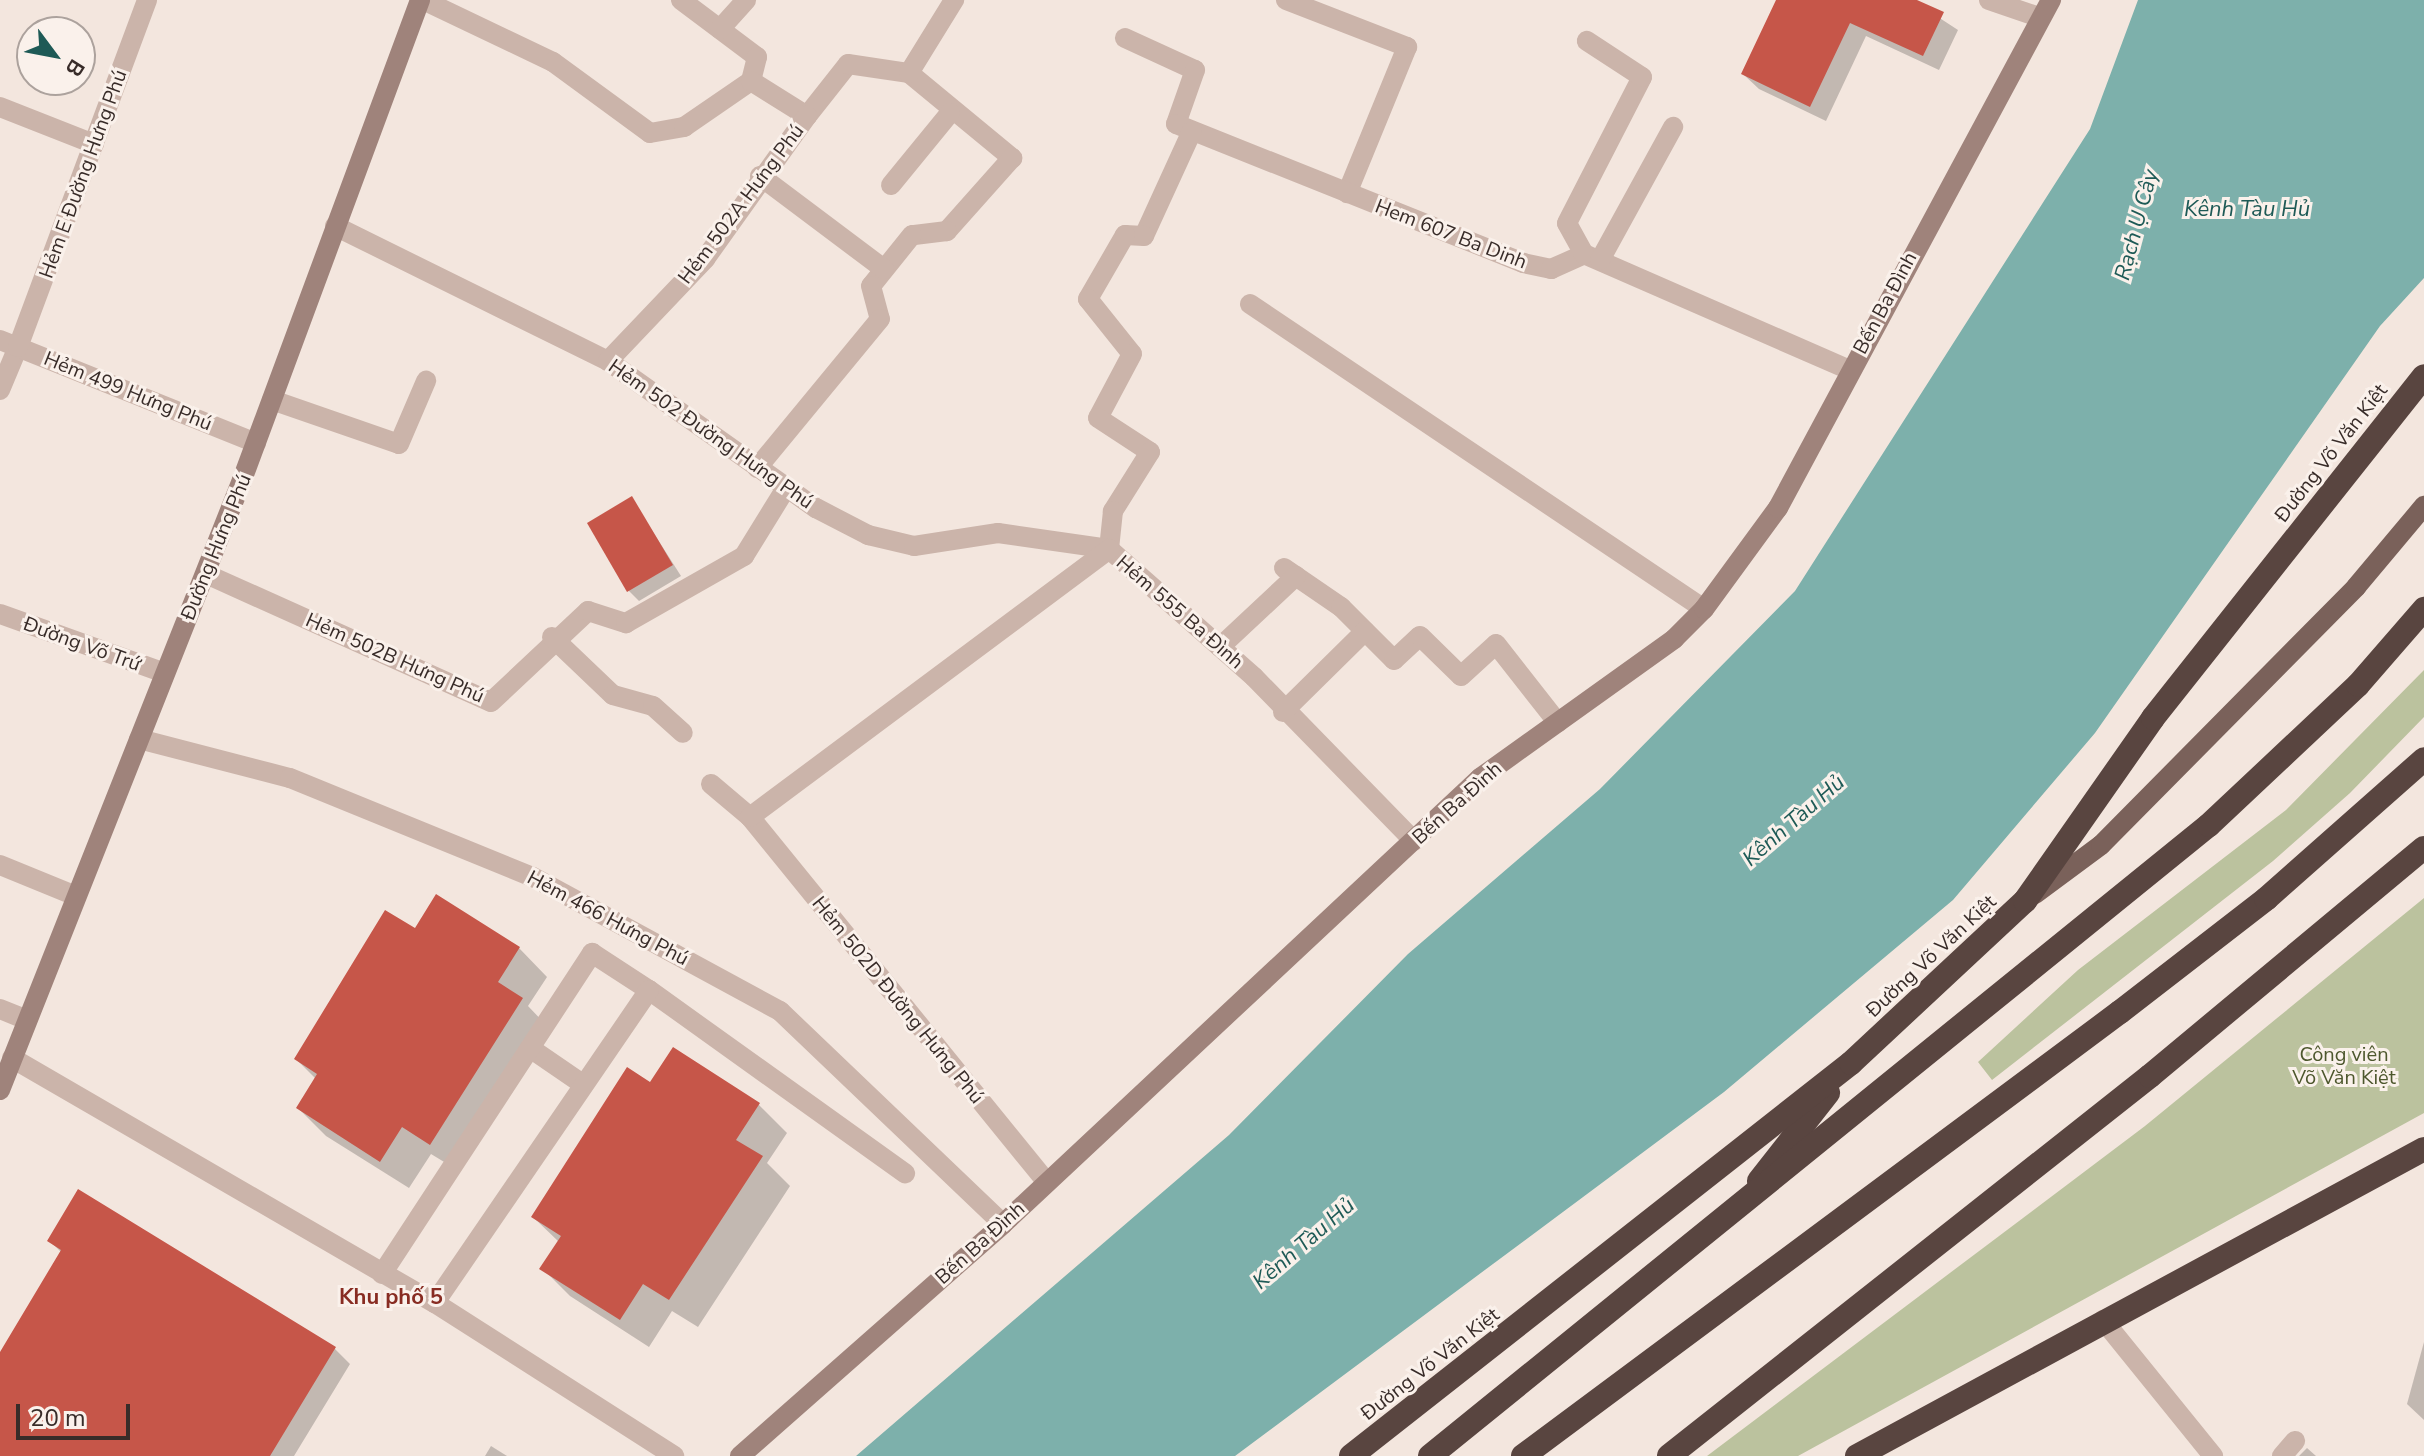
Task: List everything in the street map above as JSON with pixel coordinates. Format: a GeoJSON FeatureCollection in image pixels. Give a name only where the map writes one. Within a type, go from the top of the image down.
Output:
{"type":"FeatureCollection","features":[{"type":"Feature","properties":{"kind":"highway","name":"Đường Võ Văn Kiệt"},"geometry":{"type":"LineString","coordinates":[[1351,1456],[1851,1063],[2025,901],[2153,718],[2424,376]]}},
{"type":"Feature","properties":{"kind":"highway"},"geometry":{"type":"LineString","coordinates":[[1430,1456],[1730,1219],[2270,771],[2424,609]]}},
{"type":"Feature","properties":{"kind":"highway"},"geometry":{"type":"LineString","coordinates":[[1523,1456],[2120,1012],[2266,899],[2424,759]]}},
{"type":"Feature","properties":{"kind":"highway"},"geometry":{"type":"LineString","coordinates":[[1669,1456],[2150,1076],[2424,848]]}},
{"type":"Feature","properties":{"kind":"highway"},"geometry":{"type":"LineString","coordinates":[[1730,1219],[1851,1063]]}},
{"type":"Feature","properties":{"kind":"highway"},"geometry":{"type":"LineString","coordinates":[[1857,1456],[2103,1320],[2424,1149]]}},
{"type":"Feature","properties":{"kind":"main road"},"geometry":{"type":"LineString","coordinates":[[2025,901],[2101,845],[2356,587],[2424,506]]}},
{"type":"Feature","properties":{"kind":"street","name":"Hẻm E Đường Hưng Phú"},"geometry":{"type":"LineString","coordinates":[[0,390],[9,344],[94,144],[147,0]]}},
{"type":"Feature","properties":{"kind":"street"},"geometry":{"type":"LineString","coordinates":[[422,0],[553,62],[650,133],[684,127],[751,81],[757,57],[681,0]]}},
{"type":"Feature","properties":{"kind":"street","name":"Đường Hưng Phú"},"geometry":{"type":"LineString","coordinates":[[0,1090],[206,574],[422,0]]}},
{"type":"Feature","properties":{"kind":"street"},"geometry":{"type":"LineString","coordinates":[[720,29],[746,0]]}},
{"type":"Feature","properties":{"kind":"street"},"geometry":{"type":"LineString","coordinates":[[757,468],[880,319],[871,286],[884,269],[912,235],[947,231],[1012,158],[950,113],[909,73],[954,0]]}},
{"type":"Feature","properties":{"kind":"street"},"geometry":{"type":"LineString","coordinates":[[1286,0],[1407,47],[1347,193]]}},
{"type":"Feature","properties":{"kind":"street"},"geometry":{"type":"LineString","coordinates":[[1989,0],[2045,9]]}},
{"type":"Feature","properties":{"kind":"street","name":"Bến Ba Đình"},"geometry":{"type":"LineString","coordinates":[[740,1456],[1003,1224],[1480,778],[1558,723],[1704,609],[1778,508],[1849,370],[2045,9]]}},
{"type":"Feature","properties":{"kind":"street"},"geometry":{"type":"LineString","coordinates":[[1125,38],[1195,70],[1176,124],[1192,131]]}},
{"type":"Feature","properties":{"kind":"street"},"geometry":{"type":"LineString","coordinates":[[1587,41],[1642,77],[1567,223],[1592,257],[1849,370]]}},
{"type":"Feature","properties":{"kind":"street","name":"Hẻm 502A Hưng Phú"},"geometry":{"type":"LineString","coordinates":[[608,361],[705,259],[760,176],[848,64],[909,73]]}},
{"type":"Feature","properties":{"kind":"street"},"geometry":{"type":"LineString","coordinates":[[751,81],[807,116]]}},
{"type":"Feature","properties":{"kind":"street"},"geometry":{"type":"LineString","coordinates":[[0,107],[94,144]]}},
{"type":"Feature","properties":{"kind":"street"},"geometry":{"type":"LineString","coordinates":[[891,185],[950,113]]}},
{"type":"Feature","properties":{"kind":"street"},"geometry":{"type":"LineString","coordinates":[[1592,257],[1673,127]]}},
{"type":"Feature","properties":{"kind":"street","name":"Hem 607 Ba Dinh"},"geometry":{"type":"LineString","coordinates":[[1192,131],[1523,263],[1551,269],[1592,257]]}},
{"type":"Feature","properties":{"kind":"street","name":"Hẻm 555 Ba Đình"},"geometry":{"type":"LineString","coordinates":[[1192,131],[1144,236],[1125,235],[1088,299],[1132,354],[1098,418],[1150,452],[1113,511],[1109,549],[1220,647],[1414,841]]}},
{"type":"Feature","properties":{"kind":"street"},"geometry":{"type":"LineString","coordinates":[[760,176],[884,269]]}},
{"type":"Feature","properties":{"kind":"street","name":"Hẻm 502 Đường Hưng Phú"},"geometry":{"type":"LineString","coordinates":[[335,226],[608,361],[786,488],[868,535],[914,546],[998,533],[1109,549]]}},
{"type":"Feature","properties":{"kind":"street"},"geometry":{"type":"LineString","coordinates":[[1250,304],[1704,609]]}},
{"type":"Feature","properties":{"kind":"street","name":"Hẻm 499 Hưng Phú"},"geometry":{"type":"LineString","coordinates":[[9,344],[256,443]]}},
{"type":"Feature","properties":{"kind":"street"},"geometry":{"type":"LineString","coordinates":[[272,400],[399,444],[426,381]]}},
{"type":"Feature","properties":{"kind":"street","name":"Hẻm 502B Hưng Phú"},"geometry":{"type":"LineString","coordinates":[[206,574],[491,702],[552,637],[588,611],[626,623],[744,556],[786,488]]}},
{"type":"Feature","properties":{"kind":"street"},"geometry":{"type":"LineString","coordinates":[[750,817],[1109,549]]}},
{"type":"Feature","properties":{"kind":"street"},"geometry":{"type":"LineString","coordinates":[[1220,647],[1290,572],[1365,631],[1394,660],[1420,636],[1461,676],[1496,644],[1558,723]]}},
{"type":"Feature","properties":{"kind":"street","name":"Đường Võ Trứ"},"geometry":{"type":"LineString","coordinates":[[0,614],[165,673]]}},
{"type":"Feature","properties":{"kind":"street"},"geometry":{"type":"LineString","coordinates":[[1283,712],[1365,631]]}},
{"type":"Feature","properties":{"kind":"street"},"geometry":{"type":"LineString","coordinates":[[552,637],[613,695],[653,706],[683,733]]}},
{"type":"Feature","properties":{"kind":"street","name":"Hẻm 466 Hưng Phú"},"geometry":{"type":"LineString","coordinates":[[139,739],[290,778],[533,877],[780,1011],[1003,1224]]}},
{"type":"Feature","properties":{"kind":"street","name":"Hẻm 502D Đường Hưng Phú"},"geometry":{"type":"LineString","coordinates":[[711,784],[750,817],[1047,1183]]}},
{"type":"Feature","properties":{"kind":"street"},"geometry":{"type":"LineString","coordinates":[[0,865],[76,896]]}},
{"type":"Feature","properties":{"kind":"street"},"geometry":{"type":"LineString","coordinates":[[382,1274],[592,953],[649,990],[905,1173]]}},
{"type":"Feature","properties":{"kind":"street"},"geometry":{"type":"LineString","coordinates":[[435,1303],[649,990]]}},
{"type":"Feature","properties":{"kind":"street"},"geometry":{"type":"LineString","coordinates":[[0,1009],[27,1020]]}},
{"type":"Feature","properties":{"kind":"street"},"geometry":{"type":"LineString","coordinates":[[530,1048],[584,1085]]}},
{"type":"Feature","properties":{"kind":"street"},"geometry":{"type":"LineString","coordinates":[[12,1058],[435,1303],[674,1456]]}},
{"type":"Feature","properties":{"kind":"street"},"geometry":{"type":"LineString","coordinates":[[2103,1320],[2213,1456]]}},
{"type":"Feature","properties":{"kind":"green space"},"geometry":{"type":"Polygon","coordinates":[[[2424,670],[2424,717],[2350,793],[2273,861],[1992,1080],[1978,1062],[2078,970],[2286,810],[2424,670]]]}},
{"type":"Feature","properties":{"kind":"green space","name":"Công viên Võ Văn Kiệt"},"geometry":{"type":"Polygon","coordinates":[[[2424,898],[2424,1113],[1798,1456],[1707,1456],[2145,1126],[2424,898]]]}},
{"type":"Feature","properties":{"kind":"water","name":"Kênh Tàu Hủ"},"geometry":{"type":"Polygon","coordinates":[[[2138,0],[2424,0],[2424,278],[2380,326],[2095,733],[1953,900],[1724,1092],[1235,1456],[856,1456],[1229,1135],[1408,954],[1600,789],[1795,591],[2090,129],[2138,0]]]}},
{"type":"Feature","properties":{"kind":"building"},"geometry":{"type":"Polygon","coordinates":[[[1776,0],[1917,0],[1944,12],[1923,56],[1850,23],[1810,107],[1741,74],[1776,0]]]}},
{"type":"Feature","properties":{"kind":"building"},"geometry":{"type":"Polygon","coordinates":[[[632,496],[673,565],[627,592],[587,523],[632,496]]]}},
{"type":"Feature","properties":{"kind":"building"},"geometry":{"type":"Polygon","coordinates":[[[436,894],[520,947],[498,982],[523,998],[430,1145],[402,1127],[380,1162],[296,1108],[317,1074],[294,1059],[385,910],[415,928],[436,894]]]}},
{"type":"Feature","properties":{"kind":"building"},"geometry":{"type":"Polygon","coordinates":[[[673,1047],[760,1103],[736,1140],[763,1156],[669,1300],[643,1284],[620,1320],[539,1269],[561,1236],[531,1217],[627,1067],[650,1082],[673,1047]]]}},
{"type":"Feature","properties":{"kind":"building"},"geometry":{"type":"Polygon","coordinates":[[[78,1189],[336,1347],[270,1456],[0,1456],[0,1352],[61,1250],[47,1241],[78,1189]]]}},
{"type":"Feature","properties":{"kind":"district","name":"Khu phố 5"},"geometry":{"type":"Point","coordinates":[391,1298]}},
{"type":"Feature","properties":{"kind":"water label","name":"Rạch Ụ Cây"},"geometry":{"type":"Point","coordinates":[2137,225]}}]}
